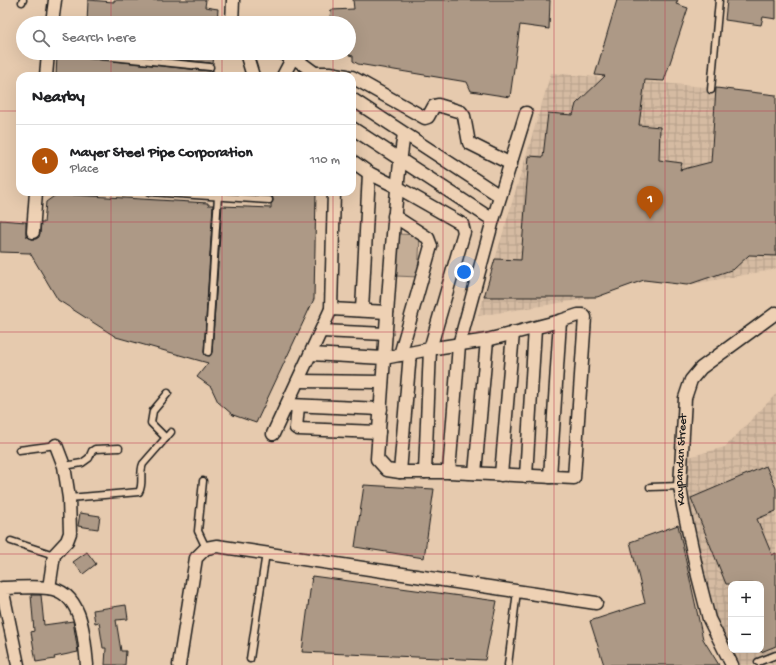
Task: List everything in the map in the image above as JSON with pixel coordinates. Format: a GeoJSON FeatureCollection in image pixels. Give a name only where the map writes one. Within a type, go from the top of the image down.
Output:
{"type":"FeatureCollection","features":[{"type":"Feature","properties":{"kind":"street"},"geometry":{"type":"LineString","coordinates":[[53,16],[55,0]]}},
{"type":"Feature","properties":{"kind":"street"},"geometry":{"type":"LineString","coordinates":[[232,16],[233,0]]}},
{"type":"Feature","properties":{"kind":"street"},"geometry":{"type":"LineString","coordinates":[[46,72],[47,60]]}},
{"type":"Feature","properties":{"kind":"street"},"geometry":{"type":"LineString","coordinates":[[248,60],[252,72]]}},
{"type":"Feature","properties":{"kind":"street"},"geometry":{"type":"LineString","coordinates":[[285,72],[287,60]]}},
{"type":"Feature","properties":{"kind":"street"},"geometry":{"type":"LineString","coordinates":[[295,60],[313,72]]}},
{"type":"Feature","properties":{"kind":"street"},"geometry":{"type":"LineString","coordinates":[[356,79],[425,118],[428,117],[434,106],[438,105],[461,112],[464,116],[469,143],[511,164]]}},
{"type":"Feature","properties":{"kind":"street"},"geometry":{"type":"LineString","coordinates":[[356,102],[500,196]]}},
{"type":"Feature","properties":{"kind":"street"},"geometry":{"type":"LineString","coordinates":[[449,472],[459,345],[493,220],[526,113]]}},
{"type":"Feature","properties":{"kind":"street"},"geometry":{"type":"LineString","coordinates":[[356,131],[493,220]]}},
{"type":"Feature","properties":{"kind":"street"},"geometry":{"type":"LineString","coordinates":[[311,354],[384,358],[487,340],[578,315],[583,315],[585,317],[574,478],[449,472],[400,472],[387,470],[377,459],[380,409],[382,382],[384,358],[386,334],[394,216],[404,134]]}},
{"type":"Feature","properties":{"kind":"street"},"geometry":{"type":"LineString","coordinates":[[356,164],[369,173],[462,224],[464,232],[430,349],[425,472]]}},
{"type":"Feature","properties":{"kind":"street"},"geometry":{"type":"LineString","coordinates":[[362,310],[369,173]]}},
{"type":"Feature","properties":{"kind":"street"},"geometry":{"type":"LineString","coordinates":[[33,232],[36,196]]}},
{"type":"Feature","properties":{"kind":"street"},"geometry":{"type":"LineString","coordinates":[[273,434],[292,406],[298,382],[331,309],[334,196]]}},
{"type":"Feature","properties":{"kind":"street"},"geometry":{"type":"LineString","coordinates":[[394,216],[428,238],[430,246],[405,354],[400,472]]}},
{"type":"Feature","properties":{"kind":"street"},"geometry":{"type":"LineString","coordinates":[[331,309],[387,312]]}},
{"type":"Feature","properties":{"kind":"street","name":"Kaypandan Street"},"geometry":{"type":"LineString","coordinates":[[732,665],[709,619],[696,568],[683,506],[680,486],[684,398],[691,380],[701,368],[776,313]]}},
{"type":"Feature","properties":{"kind":"street"},"geometry":{"type":"LineString","coordinates":[[550,477],[560,321]]}},
{"type":"Feature","properties":{"kind":"street"},"geometry":{"type":"LineString","coordinates":[[526,476],[535,328]]}},
{"type":"Feature","properties":{"kind":"street"},"geometry":{"type":"LineString","coordinates":[[322,331],[386,334]]}},
{"type":"Feature","properties":{"kind":"street"},"geometry":{"type":"LineString","coordinates":[[501,475],[513,333]]}},
{"type":"Feature","properties":{"kind":"street"},"geometry":{"type":"LineString","coordinates":[[475,473],[487,340]]}},
{"type":"Feature","properties":{"kind":"street"},"geometry":{"type":"LineString","coordinates":[[298,382],[382,382]]}},
{"type":"Feature","properties":{"kind":"street"},"geometry":{"type":"LineString","coordinates":[[292,406],[296,428],[298,429],[379,432]]}},
{"type":"Feature","properties":{"kind":"street"},"geometry":{"type":"LineString","coordinates":[[292,406],[380,409]]}},
{"type":"Feature","properties":{"kind":"street"},"geometry":{"type":"LineString","coordinates":[[49,588],[54,555],[67,542],[70,533],[69,498],[64,466],[56,445]]}},
{"type":"Feature","properties":{"kind":"street"},"geometry":{"type":"LineString","coordinates":[[179,665],[196,558],[206,548],[217,546],[596,603]]}},
{"type":"Feature","properties":{"kind":"street"},"geometry":{"type":"LineString","coordinates":[[18,665],[1,585],[49,588],[66,594],[77,608],[84,638],[87,665]]}},
{"type":"Feature","properties":{"kind":"lane"},"geometry":{"type":"LineString","coordinates":[[711,90],[719,0]]}},
{"type":"Feature","properties":{"kind":"lane"},"geometry":{"type":"LineString","coordinates":[[142,60],[210,67]]}},
{"type":"Feature","properties":{"kind":"lane"},"geometry":{"type":"LineString","coordinates":[[208,352],[218,196],[269,200]]}},
{"type":"Feature","properties":{"kind":"lane"},"geometry":{"type":"LineString","coordinates":[[166,438],[151,423],[153,411],[168,393]]}},
{"type":"Feature","properties":{"kind":"lane"},"geometry":{"type":"LineString","coordinates":[[69,498],[139,492],[141,488],[141,468],[143,464],[172,432]]}},
{"type":"Feature","properties":{"kind":"lane"},"geometry":{"type":"LineString","coordinates":[[19,450],[56,445]]}},
{"type":"Feature","properties":{"kind":"lane"},"geometry":{"type":"LineString","coordinates":[[64,466],[82,463],[89,458],[92,451],[95,449],[118,448]]}},
{"type":"Feature","properties":{"kind":"lane"},"geometry":{"type":"LineString","coordinates":[[203,481],[198,531],[206,548]]}},
{"type":"Feature","properties":{"kind":"lane"},"geometry":{"type":"LineString","coordinates":[[650,487],[680,486]]}},
{"type":"Feature","properties":{"kind":"lane"},"geometry":{"type":"LineString","coordinates":[[11,541],[54,555]]}},
{"type":"Feature","properties":{"kind":"lane"},"geometry":{"type":"LineString","coordinates":[[250,659],[266,553]]}},
{"type":"Feature","properties":{"kind":"lane"},"geometry":{"type":"LineString","coordinates":[[508,665],[516,591]]}},
{"type":"Feature","properties":{"kind":"lane"},"geometry":{"type":"LineString","coordinates":[[758,662],[776,655]]}},
{"type":"Feature","properties":{"kind":"shaded area"},"geometry":{"type":"Polygon","coordinates":[[[551,73],[776,95],[776,268],[772,270],[687,285],[644,280],[597,297],[478,316],[551,73]]]}},
{"type":"Feature","properties":{"kind":"shaded area"},"geometry":{"type":"Polygon","coordinates":[[[398,234],[420,235],[418,277],[396,276],[398,234]]]}},
{"type":"Feature","properties":{"kind":"shaded area"},"geometry":{"type":"Polygon","coordinates":[[[776,394],[776,665],[737,665],[731,653],[764,653],[764,581],[728,581],[728,647],[715,620],[689,504],[685,458],[725,447],[776,394]]]}},
{"type":"Feature","properties":{"kind":"building"},"geometry":{"type":"Polygon","coordinates":[[[88,0],[114,2],[114,0],[206,0],[205,7],[218,9],[218,16],[87,16],[88,0]]]}},
{"type":"Feature","properties":{"kind":"building"},"geometry":{"type":"Polygon","coordinates":[[[353,0],[550,0],[549,29],[520,25],[510,97],[471,91],[467,82],[358,64],[353,61],[356,60],[356,16],[330,16],[331,10],[354,9],[353,0]]]}},
{"type":"Feature","properties":{"kind":"building"},"geometry":{"type":"Polygon","coordinates":[[[617,0],[678,0],[676,4],[688,8],[664,81],[645,80],[639,125],[660,127],[659,160],[682,163],[680,170],[711,162],[716,88],[776,95],[776,256],[749,255],[734,269],[687,285],[644,280],[597,297],[484,297],[495,259],[521,260],[529,156],[543,157],[548,113],[573,115],[576,104],[605,76],[595,75],[617,0]]]}},
{"type":"Feature","properties":{"kind":"building"},"geometry":{"type":"Polygon","coordinates":[[[727,0],[776,0],[776,19],[763,17],[761,25],[725,20],[727,0]]]}},
{"type":"Feature","properties":{"kind":"building"},"geometry":{"type":"Polygon","coordinates":[[[57,60],[105,60],[210,71],[213,70],[213,72],[56,72],[57,60]]]}},
{"type":"Feature","properties":{"kind":"building"},"geometry":{"type":"Polygon","coordinates":[[[183,60],[213,60],[213,64],[183,60]]]}},
{"type":"Feature","properties":{"kind":"building"},"geometry":{"type":"Polygon","coordinates":[[[54,196],[91,196],[208,203],[208,205],[213,205],[204,352],[205,355],[210,356],[212,352],[222,206],[271,208],[272,196],[316,196],[314,299],[256,423],[233,415],[218,402],[211,387],[197,377],[208,363],[116,337],[58,300],[30,253],[0,252],[0,220],[26,222],[26,236],[36,239],[39,237],[41,223],[44,223],[46,202],[54,196]]]}},
{"type":"Feature","properties":{"kind":"building"},"geometry":{"type":"Polygon","coordinates":[[[766,466],[776,488],[776,511],[757,519],[772,555],[776,553],[776,646],[764,651],[764,581],[728,581],[728,584],[726,584],[691,498],[766,466]]]}},
{"type":"Feature","properties":{"kind":"building"},"geometry":{"type":"Polygon","coordinates":[[[364,485],[434,489],[424,558],[355,547],[364,485]]]}},
{"type":"Feature","properties":{"kind":"building"},"geometry":{"type":"Polygon","coordinates":[[[80,513],[100,516],[98,529],[78,526],[80,513]]]}},
{"type":"Feature","properties":{"kind":"building"},"geometry":{"type":"Polygon","coordinates":[[[678,525],[703,639],[719,665],[604,665],[590,621],[645,603],[630,542],[678,525]]]}},
{"type":"Feature","properties":{"kind":"building"},"geometry":{"type":"Polygon","coordinates":[[[87,552],[96,564],[83,574],[73,562],[87,552]]]}},
{"type":"Feature","properties":{"kind":"building"},"geometry":{"type":"Polygon","coordinates":[[[312,576],[497,601],[485,660],[302,652],[312,576]]]}},
{"type":"Feature","properties":{"kind":"building"},"geometry":{"type":"Polygon","coordinates":[[[31,595],[41,595],[44,625],[73,621],[78,652],[54,657],[55,659],[36,662],[31,632],[34,631],[31,595]]]}},
{"type":"Feature","properties":{"kind":"building"},"geometry":{"type":"Polygon","coordinates":[[[126,605],[128,619],[116,620],[121,651],[126,651],[125,665],[105,665],[106,648],[103,648],[99,622],[95,623],[93,610],[126,605]]]}},
{"type":"Feature","properties":{"kind":"place","name":"Mayer Steel Pipe Corporation"},"geometry":{"type":"Point","coordinates":[650,219]}}]}
